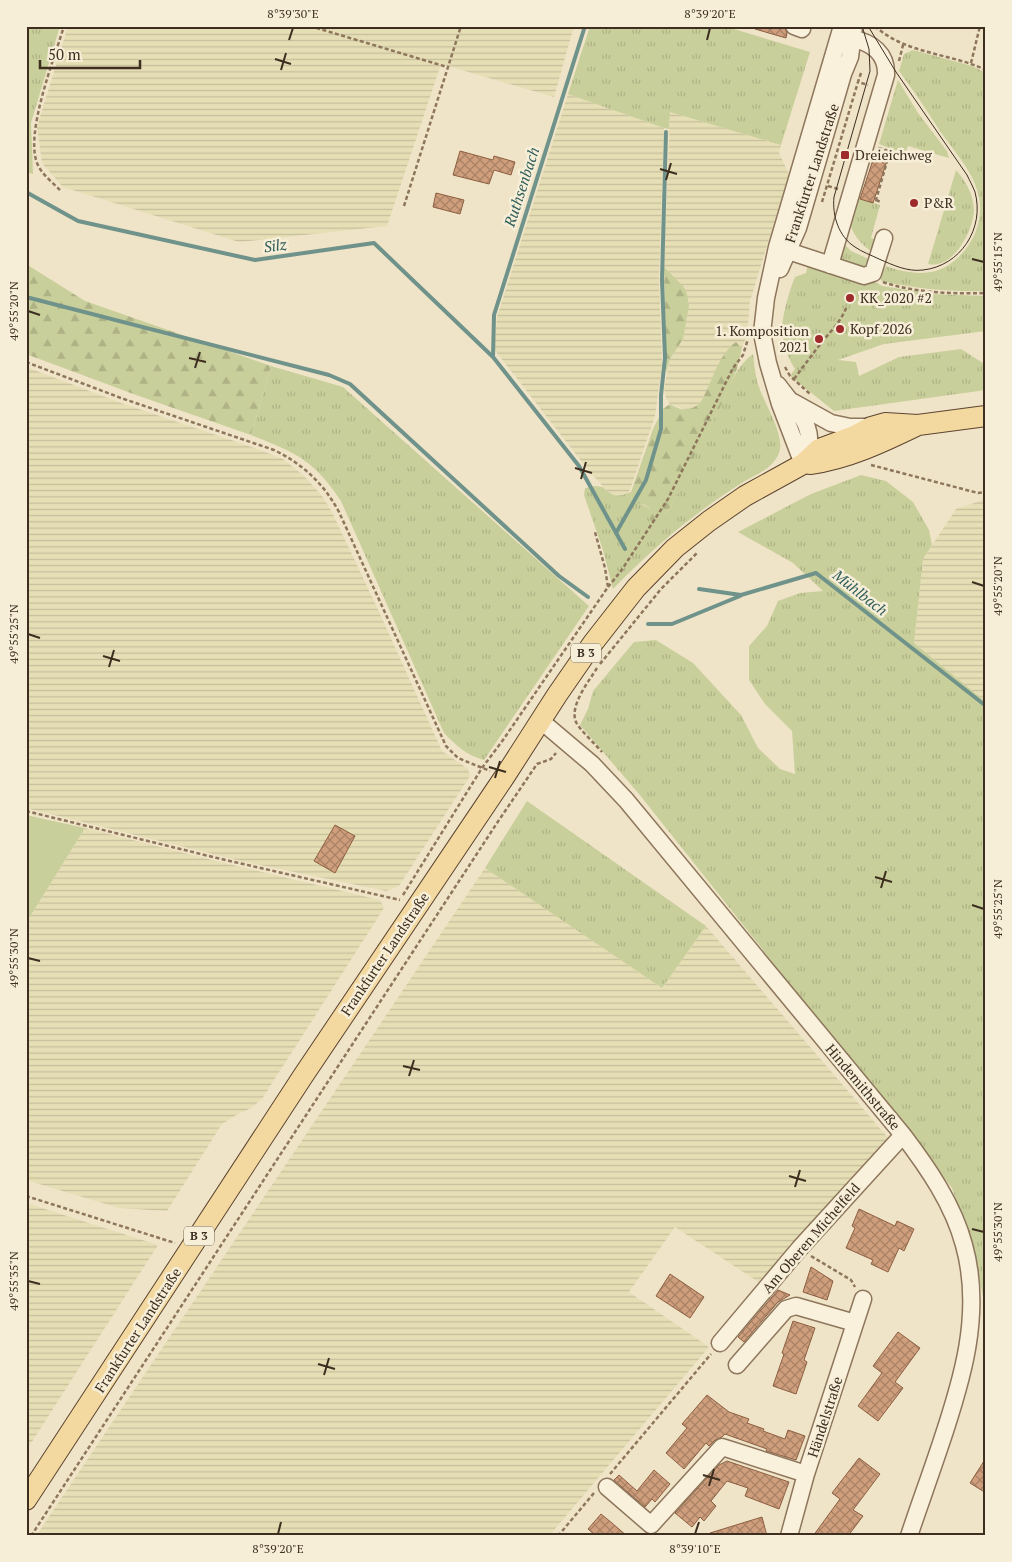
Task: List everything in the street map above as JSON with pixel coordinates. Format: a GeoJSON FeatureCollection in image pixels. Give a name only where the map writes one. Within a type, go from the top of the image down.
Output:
{"type":"FeatureCollection","features":[{"type":"Feature","properties":{"kind":"main road","name":"B 3"},"geometry":{"type":"LineString","coordinates":[[803,464],[820,449],[885,423],[918,425],[986,416]]}},
{"type":"Feature","properties":{"kind":"main road","name":"B 3"},"geometry":{"type":"LineString","coordinates":[[803,464],[825,462],[884,441],[918,425]]}},
{"type":"Feature","properties":{"kind":"main road","name":"Frankfurter Landstraße"},"geometry":{"type":"LineString","coordinates":[[26,1500],[303,1076],[505,776],[540,720],[614,615],[642,582],[675,548],[709,520],[745,496],[803,464]]}},
{"type":"Feature","properties":{"kind":"street"},"geometry":{"type":"LineString","coordinates":[[794,26],[802,29],[802,26]]}},
{"type":"Feature","properties":{"kind":"street","name":"Frankfurter Landstraße"},"geometry":{"type":"LineString","coordinates":[[803,464],[790,434],[772,377],[762,333],[773,283],[842,26]]}},
{"type":"Feature","properties":{"kind":"street"},"geometry":{"type":"LineString","coordinates":[[830,265],[886,75],[885,62],[877,49],[862,41],[853,33]]}},
{"type":"Feature","properties":{"kind":"street","name":"Frankfurter Landstraße"},"geometry":{"type":"LineString","coordinates":[[782,249],[798,228],[843,74],[850,57],[853,33]]}},
{"type":"Feature","properties":{"kind":"street"},"geometry":{"type":"LineString","coordinates":[[782,249],[864,276],[873,273],[884,238]]}},
{"type":"Feature","properties":{"kind":"street","name":"Frankfurter Landstraße"},"geometry":{"type":"LineString","coordinates":[[772,377],[791,401],[809,432],[811,443],[803,464]]}},
{"type":"Feature","properties":{"kind":"street","name":"Frankfurter Landstraße"},"geometry":{"type":"LineString","coordinates":[[791,401],[831,423],[850,427],[871,427]]}},
{"type":"Feature","properties":{"kind":"street","name":"Hindemithstraße"},"geometry":{"type":"LineString","coordinates":[[540,720],[592,764],[626,800],[903,1135],[922,1160],[947,1202],[964,1243],[979,1310],[960,1383],[909,1536]]}},
{"type":"Feature","properties":{"kind":"street","name":"Am Oberen Michelfeld"},"geometry":{"type":"LineString","coordinates":[[720,1343],[799,1249],[903,1135]]}},
{"type":"Feature","properties":{"kind":"street","name":"Händelstraße"},"geometry":{"type":"LineString","coordinates":[[789,1536],[806,1474],[863,1299]]}},
{"type":"Feature","properties":{"kind":"street"},"geometry":{"type":"LineString","coordinates":[[737,1365],[786,1310],[796,1306],[855,1323]]}},
{"type":"Feature","properties":{"kind":"street"},"geometry":{"type":"LineString","coordinates":[[604,1485],[656,1531],[722,1447],[806,1474]]}},
{"type":"Feature","properties":{"kind":"path"},"geometry":{"type":"LineString","coordinates":[[60,190],[39,167],[35,155],[35,123],[64,26]]}},
{"type":"Feature","properties":{"kind":"path"},"geometry":{"type":"LineString","coordinates":[[310,26],[448,68]]}},
{"type":"Feature","properties":{"kind":"path"},"geometry":{"type":"LineString","coordinates":[[404,206],[460,26]]}},
{"type":"Feature","properties":{"kind":"path"},"geometry":{"type":"LineString","coordinates":[[875,26],[903,45],[971,63],[986,70]]}},
{"type":"Feature","properties":{"kind":"path"},"geometry":{"type":"LineString","coordinates":[[971,63],[980,26]]}},
{"type":"Feature","properties":{"kind":"path"},"geometry":{"type":"LineString","coordinates":[[822,202],[858,82]]}},
{"type":"Feature","properties":{"kind":"path"},"geometry":{"type":"LineString","coordinates":[[874,147],[896,153]]}},
{"type":"Feature","properties":{"kind":"path"},"geometry":{"type":"LineString","coordinates":[[881,202],[875,200],[890,152]]}},
{"type":"Feature","properties":{"kind":"path"},"geometry":{"type":"LineString","coordinates":[[864,276],[901,288],[966,294],[986,293]]}},
{"type":"Feature","properties":{"kind":"path"},"geometry":{"type":"LineString","coordinates":[[794,379],[839,323],[847,306]]}},
{"type":"Feature","properties":{"kind":"path"},"geometry":{"type":"LineString","coordinates":[[26,811],[217,858],[400,900],[482,768],[621,571],[668,499],[733,368],[743,355]]}},
{"type":"Feature","properties":{"kind":"path"},"geometry":{"type":"LineString","coordinates":[[26,362],[121,398],[274,450],[289,457],[315,477],[333,500],[339,512],[446,746],[458,758],[482,768]]}},
{"type":"Feature","properties":{"kind":"path"},"geometry":{"type":"LineString","coordinates":[[784,365],[790,376],[813,396]]}},
{"type":"Feature","properties":{"kind":"path"},"geometry":{"type":"LineString","coordinates":[[885,469],[978,493],[986,492]]}},
{"type":"Feature","properties":{"kind":"path"},"geometry":{"type":"LineString","coordinates":[[595,532],[608,587]]}},
{"type":"Feature","properties":{"kind":"path"},"geometry":{"type":"LineString","coordinates":[[576,722],[574,711],[581,695],[600,665],[661,589],[701,550]]}},
{"type":"Feature","properties":{"kind":"path"},"geometry":{"type":"LineString","coordinates":[[31,1536],[491,832],[537,764],[551,759],[564,741]]}},
{"type":"Feature","properties":{"kind":"path"},"geometry":{"type":"LineString","coordinates":[[26,1196],[192,1248]]}},
{"type":"Feature","properties":{"kind":"path"},"geometry":{"type":"LineString","coordinates":[[799,1249],[851,1280],[863,1299]]}},
{"type":"Feature","properties":{"kind":"path"},"geometry":{"type":"LineString","coordinates":[[558,1536],[604,1485],[720,1343]]}},
{"type":"Feature","properties":{"kind":"shaded area"},"geometry":{"type":"Polygon","coordinates":[[[68,26],[326,26],[334,28],[335,26],[574,26],[554,97],[441,64],[387,226],[239,242],[63,187],[42,163],[37,127],[68,26]]]}},
{"type":"Feature","properties":{"kind":"shaded area"},"geometry":{"type":"Polygon","coordinates":[[[568,94],[664,128],[659,280],[662,364],[655,416],[631,487],[628,493],[616,496],[610,494],[589,471],[494,349],[497,317],[568,94]]]}},
{"type":"Feature","properties":{"kind":"shaded area"},"geometry":{"type":"Polygon","coordinates":[[[670,112],[781,145],[779,153],[789,174],[750,301],[747,335],[742,348],[736,342],[725,354],[700,403],[693,409],[686,410],[670,404],[664,389],[670,359],[683,339],[668,272],[664,267],[670,112]]]}},
{"type":"Feature","properties":{"kind":"shaded area"},"geometry":{"type":"Polygon","coordinates":[[[26,367],[124,404],[283,459],[304,476],[322,496],[332,512],[380,614],[442,751],[468,769],[470,776],[399,886],[386,891],[245,862],[26,808],[26,367]]]}},
{"type":"Feature","properties":{"kind":"shaded area"},"geometry":{"type":"Polygon","coordinates":[[[986,499],[986,702],[914,643],[923,559],[956,509],[986,499]]]}},
{"type":"Feature","properties":{"kind":"shaded area"},"geometry":{"type":"Polygon","coordinates":[[[85,828],[380,900],[384,908],[262,1099],[251,1108],[222,1124],[167,1211],[119,1208],[26,1180],[26,923],[85,828]]]}},
{"type":"Feature","properties":{"kind":"shaded area"},"geometry":{"type":"Polygon","coordinates":[[[485,868],[662,988],[706,926],[890,1140],[763,1285],[675,1227],[629,1292],[709,1347],[549,1536],[36,1536],[485,868]]]}},
{"type":"Feature","properties":{"kind":"shaded area"},"geometry":{"type":"Polygon","coordinates":[[[26,1203],[158,1245],[26,1451],[26,1203]]]}},
{"type":"Feature","properties":{"kind":"green space"},"geometry":{"type":"Polygon","coordinates":[[[26,26],[60,26],[31,123],[33,174],[26,172],[26,26]]]}},
{"type":"Feature","properties":{"kind":"green space"},"geometry":{"type":"Polygon","coordinates":[[[590,26],[724,26],[810,52],[781,145],[670,112],[669,129],[664,128],[568,94],[590,26]]]}},
{"type":"Feature","properties":{"kind":"green space"},"geometry":{"type":"Polygon","coordinates":[[[913,50],[972,66],[986,73],[986,291],[920,288],[882,281],[879,278],[886,266],[921,273],[938,270],[946,266],[961,255],[967,247],[979,221],[980,202],[971,176],[962,160],[899,71],[904,54],[913,50]]]}},
{"type":"Feature","properties":{"kind":"green space"},"geometry":{"type":"Polygon","coordinates":[[[898,80],[918,113],[947,151],[949,158],[908,146],[905,154],[879,144],[898,80]]]}},
{"type":"Feature","properties":{"kind":"green space"},"geometry":{"type":"Polygon","coordinates":[[[956,170],[971,193],[974,209],[973,218],[966,237],[954,255],[946,261],[928,264],[956,170]]]}},
{"type":"Feature","properties":{"kind":"green space"},"geometry":{"type":"Polygon","coordinates":[[[854,196],[880,205],[871,238],[879,241],[875,253],[862,243],[851,228],[849,215],[854,196]]]}},
{"type":"Feature","properties":{"kind":"green space"},"geometry":{"type":"Polygon","coordinates":[[[843,243],[851,251],[873,261],[868,268],[838,258],[843,243]]]}},
{"type":"Feature","properties":{"kind":"green space"},"geometry":{"type":"Polygon","coordinates":[[[26,264],[85,301],[271,366],[251,435],[26,354],[26,264]]]}},
{"type":"Feature","properties":{"kind":"green space"},"geometry":{"type":"Polygon","coordinates":[[[808,264],[861,280],[875,282],[882,286],[933,294],[986,296],[986,331],[884,344],[838,360],[856,362],[859,376],[899,357],[961,349],[986,365],[986,390],[834,411],[790,376],[795,369],[786,351],[782,326],[783,319],[795,277],[806,273],[808,264]]]}},
{"type":"Feature","properties":{"kind":"green space"},"geometry":{"type":"Polygon","coordinates":[[[664,267],[683,286],[687,294],[689,306],[683,339],[670,359],[666,373],[664,267]]]}},
{"type":"Feature","properties":{"kind":"green space"},"geometry":{"type":"Polygon","coordinates":[[[736,342],[742,348],[737,369],[719,410],[696,452],[684,484],[675,500],[665,515],[658,520],[652,521],[648,518],[650,508],[632,500],[631,492],[653,429],[663,409],[670,404],[685,410],[700,403],[724,354],[736,342]]]}},
{"type":"Feature","properties":{"kind":"green space"},"geometry":{"type":"Polygon","coordinates":[[[753,354],[757,381],[778,433],[780,449],[778,455],[767,468],[692,518],[644,559],[613,589],[603,550],[584,495],[585,488],[603,487],[616,496],[631,492],[632,500],[665,515],[679,491],[697,449],[717,414],[733,379],[741,366],[753,354]]]}},
{"type":"Feature","properties":{"kind":"green space"},"geometry":{"type":"Polygon","coordinates":[[[271,366],[343,387],[589,606],[484,760],[472,756],[444,733],[341,501],[331,487],[312,466],[302,459],[251,435],[271,366]]]}},
{"type":"Feature","properties":{"kind":"green space"},"geometry":{"type":"Polygon","coordinates":[[[861,475],[886,481],[913,502],[929,530],[932,545],[923,559],[914,643],[986,702],[986,1302],[984,1302],[974,1251],[952,1188],[639,794],[580,725],[588,709],[593,691],[634,642],[656,640],[693,663],[741,715],[758,748],[780,769],[795,774],[792,731],[765,704],[749,680],[749,646],[767,626],[778,601],[800,593],[823,591],[793,563],[738,532],[811,494],[861,475]]]}},
{"type":"Feature","properties":{"kind":"green space"},"geometry":{"type":"Polygon","coordinates":[[[527,801],[706,926],[662,988],[485,868],[527,801]]]}},
{"type":"Feature","properties":{"kind":"green space"},"geometry":{"type":"Polygon","coordinates":[[[26,815],[85,828],[26,923],[26,815]]]}},
{"type":"Feature","properties":{"kind":"building"},"geometry":{"type":"Polygon","coordinates":[[[755,26],[784,26],[787,33],[786,38],[755,29],[755,26]]]}},
{"type":"Feature","properties":{"kind":"building"},"geometry":{"type":"Polygon","coordinates":[[[460,151],[493,160],[494,156],[515,162],[511,175],[494,170],[489,184],[453,175],[460,151]]]}},
{"type":"Feature","properties":{"kind":"building"},"geometry":{"type":"Polygon","coordinates":[[[876,151],[889,155],[873,203],[860,199],[876,151]]]}},
{"type":"Feature","properties":{"kind":"building"},"geometry":{"type":"Polygon","coordinates":[[[436,193],[464,200],[460,214],[433,207],[436,193]]]}},
{"type":"Feature","properties":{"kind":"building"},"geometry":{"type":"Polygon","coordinates":[[[335,825],[355,836],[335,873],[314,861],[335,825]]]}},
{"type":"Feature","properties":{"kind":"building"},"geometry":{"type":"Polygon","coordinates":[[[859,1209],[895,1226],[897,1221],[914,1229],[904,1251],[899,1248],[888,1272],[871,1264],[873,1260],[846,1248],[855,1228],[852,1226],[859,1209]]]}},
{"type":"Feature","properties":{"kind":"building"},"geometry":{"type":"Polygon","coordinates":[[[811,1267],[833,1281],[827,1300],[803,1292],[811,1267]]]}},
{"type":"Feature","properties":{"kind":"building"},"geometry":{"type":"Polygon","coordinates":[[[670,1274],[704,1297],[690,1318],[656,1296],[670,1274]]]}},
{"type":"Feature","properties":{"kind":"building"},"geometry":{"type":"Polygon","coordinates":[[[778,1290],[790,1295],[778,1302],[744,1342],[738,1337],[778,1290]]]}},
{"type":"Feature","properties":{"kind":"building"},"geometry":{"type":"Polygon","coordinates":[[[793,1321],[815,1328],[804,1360],[807,1362],[796,1394],[773,1386],[793,1321]]]}},
{"type":"Feature","properties":{"kind":"building"},"geometry":{"type":"Polygon","coordinates":[[[898,1332],[920,1348],[895,1382],[903,1388],[878,1421],[858,1406],[882,1373],[873,1366],[898,1332]]]}},
{"type":"Feature","properties":{"kind":"building"},"geometry":{"type":"Polygon","coordinates":[[[707,1395],[729,1412],[749,1419],[747,1423],[764,1429],[763,1431],[785,1439],[788,1430],[805,1436],[796,1460],[766,1451],[767,1449],[725,1434],[709,1446],[706,1443],[684,1469],[666,1453],[687,1428],[682,1424],[707,1395]]]}},
{"type":"Feature","properties":{"kind":"building"},"geometry":{"type":"Polygon","coordinates":[[[859,1458],[880,1474],[853,1510],[863,1516],[848,1536],[813,1536],[840,1499],[832,1493],[859,1458]]]}},
{"type":"Feature","properties":{"kind":"building"},"geometry":{"type":"Polygon","coordinates":[[[986,1458],[986,1493],[970,1483],[986,1458]]]}},
{"type":"Feature","properties":{"kind":"building"},"geometry":{"type":"Polygon","coordinates":[[[727,1461],[789,1482],[779,1509],[745,1496],[748,1488],[727,1481],[711,1501],[716,1506],[704,1521],[700,1517],[692,1527],[675,1513],[719,1465],[727,1461]]]}},
{"type":"Feature","properties":{"kind":"building"},"geometry":{"type":"Polygon","coordinates":[[[654,1470],[670,1484],[655,1502],[652,1499],[645,1507],[614,1480],[619,1475],[637,1491],[654,1470]]]}},
{"type":"Feature","properties":{"kind":"building"},"geometry":{"type":"Polygon","coordinates":[[[601,1514],[627,1536],[596,1536],[588,1529],[601,1514]]]}},
{"type":"Feature","properties":{"kind":"building"},"geometry":{"type":"Polygon","coordinates":[[[762,1517],[767,1536],[711,1536],[710,1533],[762,1517]]]}},
{"type":"Feature","properties":{"kind":"waterway","name":"Ruthsenbach"},"geometry":{"type":"LineString","coordinates":[[493,357],[494,315],[585,26]]}},
{"type":"Feature","properties":{"kind":"waterway"},"geometry":{"type":"LineString","coordinates":[[616,533],[646,480],[661,429],[661,395],[665,358],[662,280],[666,132]]}},
{"type":"Feature","properties":{"kind":"waterway","name":"Silz"},"geometry":{"type":"LineString","coordinates":[[26,192],[78,221],[255,260],[374,243],[493,357],[579,466],[625,549]]}},
{"type":"Feature","properties":{"kind":"waterway"},"geometry":{"type":"LineString","coordinates":[[26,297],[329,375],[350,384],[559,576],[588,597]]}},
{"type":"Feature","properties":{"kind":"waterway","name":"Mühlbach"},"geometry":{"type":"LineString","coordinates":[[699,589],[741,595],[816,573],[986,706]]}},
{"type":"Feature","properties":{"kind":"waterway"},"geometry":{"type":"LineString","coordinates":[[648,624],[672,624],[740,596]]}},
{"type":"Feature","properties":{"kind":"tram line"},"geometry":{"type":"LineString","coordinates":[[862,26],[869,49],[870,71],[834,197],[836,219],[841,232],[849,243],[864,252],[906,269],[923,270],[936,267],[958,253],[967,243],[973,232],[977,206],[975,192],[967,175],[896,72],[868,26]]}},
{"type":"Feature","properties":{"kind":"place","name":"Dreieichweg"},"geometry":{"type":"Point","coordinates":[845,155]}},
{"type":"Feature","properties":{"kind":"place","name":"P&R"},"geometry":{"type":"Point","coordinates":[914,203]}},
{"type":"Feature","properties":{"kind":"place","name":"KK_2020 #2"},"geometry":{"type":"Point","coordinates":[850,298]}},
{"type":"Feature","properties":{"kind":"place","name":"Kopf 2026"},"geometry":{"type":"Point","coordinates":[840,329]}},
{"type":"Feature","properties":{"kind":"place","name":"1. Komposition 2021"},"geometry":{"type":"Point","coordinates":[819,339]}}]}
